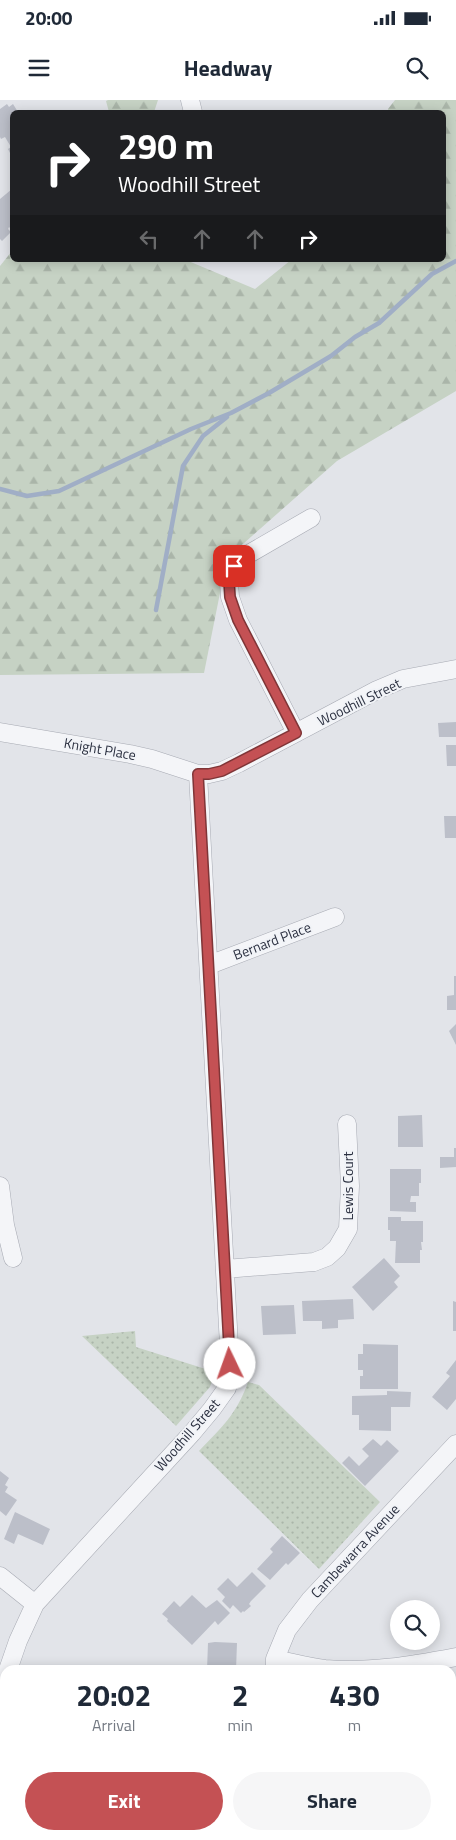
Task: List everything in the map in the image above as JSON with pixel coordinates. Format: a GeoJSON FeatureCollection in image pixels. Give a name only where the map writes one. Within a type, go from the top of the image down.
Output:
{"type":"FeatureCollection","features":[{"type":"Feature","properties":{"kind":"street"},"geometry":{"type":"LineString","coordinates":[[296,733],[238,620],[230,597],[229,581],[234,566],[248,555],[311,518]]}},
{"type":"Feature","properties":{"kind":"street","name":"Woodhill Street"},"geometry":{"type":"LineString","coordinates":[[10,1665],[18,1641],[35,1604],[197,1427],[228,1388],[230,1364],[198,774],[222,771],[377,690],[403,679],[456,670]]}},
{"type":"Feature","properties":{"kind":"street","name":"Knight Place"},"geometry":{"type":"LineString","coordinates":[[0,732],[130,754],[198,774]]}},
{"type":"Feature","properties":{"kind":"street","name":"Bernard Place"},"geometry":{"type":"LineString","coordinates":[[209,965],[335,917]]}},
{"type":"Feature","properties":{"kind":"street","name":"Lewis Court"},"geometry":{"type":"LineString","coordinates":[[225,1269],[314,1262],[327,1257],[337,1248],[348,1229],[350,1186],[347,1124]]}},
{"type":"Feature","properties":{"kind":"street"},"geometry":{"type":"LineString","coordinates":[[0,1186],[5,1225],[14,1258]]}},
{"type":"Feature","properties":{"kind":"street","name":"Cambewarra Avenue"},"geometry":{"type":"LineString","coordinates":[[275,1665],[287,1630],[310,1600],[456,1444]]}},
{"type":"Feature","properties":{"kind":"street"},"geometry":{"type":"LineString","coordinates":[[0,1576],[35,1604]]}},
{"type":"Feature","properties":{"kind":"street"},"geometry":{"type":"LineString","coordinates":[[402,1665],[456,1657]]}},
{"type":"Feature","properties":{"kind":"green space"},"geometry":{"type":"Polygon","coordinates":[[[158,100],[155,110],[108,110],[106,101],[158,100]]]}},
{"type":"Feature","properties":{"kind":"green space"},"geometry":{"type":"Polygon","coordinates":[[[395,100],[456,100],[456,391],[337,461],[227,558],[204,673],[0,675],[0,266],[10,254],[10,262],[191,262],[255,289],[289,262],[446,262],[446,110],[388,109],[395,100]]]}},
{"type":"Feature","properties":{"kind":"green space"},"geometry":{"type":"Polygon","coordinates":[[[135,1331],[136,1347],[215,1372],[210,1387],[176,1426],[82,1336],[135,1331]]]}},
{"type":"Feature","properties":{"kind":"green space"},"geometry":{"type":"Polygon","coordinates":[[[248,1382],[259,1385],[380,1502],[319,1569],[199,1451],[233,1412],[248,1382]]]}},
{"type":"Feature","properties":{"kind":"building"},"geometry":{"type":"Polygon","coordinates":[[[7,104],[9,107],[13,104],[17,110],[10,110],[10,145],[5,137],[1,139],[0,137],[0,109],[7,104]]]}},
{"type":"Feature","properties":{"kind":"building"},"geometry":{"type":"Polygon","coordinates":[[[10,191],[10,228],[8,229],[10,233],[2,241],[0,239],[0,199],[10,191]]]}},
{"type":"Feature","properties":{"kind":"building"},"geometry":{"type":"Polygon","coordinates":[[[456,722],[456,737],[439,737],[438,723],[456,722]]]}},
{"type":"Feature","properties":{"kind":"building"},"geometry":{"type":"Polygon","coordinates":[[[446,745],[456,745],[456,766],[447,766],[446,745]]]}},
{"type":"Feature","properties":{"kind":"building"},"geometry":{"type":"Polygon","coordinates":[[[444,816],[456,816],[456,838],[445,838],[444,816]]]}},
{"type":"Feature","properties":{"kind":"building"},"geometry":{"type":"Polygon","coordinates":[[[454,976],[456,976],[456,1010],[447,1010],[447,996],[454,995],[454,976]]]}},
{"type":"Feature","properties":{"kind":"building"},"geometry":{"type":"Polygon","coordinates":[[[456,1024],[456,1045],[449,1031],[456,1024]]]}},
{"type":"Feature","properties":{"kind":"building"},"geometry":{"type":"Polygon","coordinates":[[[422,1115],[423,1147],[398,1147],[398,1116],[422,1115]]]}},
{"type":"Feature","properties":{"kind":"building"},"geometry":{"type":"Polygon","coordinates":[[[454,1148],[456,1148],[456,1167],[440,1168],[440,1157],[454,1157],[454,1148]]]}},
{"type":"Feature","properties":{"kind":"building"},"geometry":{"type":"Polygon","coordinates":[[[390,1169],[421,1169],[419,1196],[411,1196],[410,1202],[416,1202],[416,1212],[390,1211],[390,1169]]]}},
{"type":"Feature","properties":{"kind":"building"},"geometry":{"type":"Polygon","coordinates":[[[388,1217],[401,1217],[401,1221],[423,1221],[420,1263],[395,1263],[396,1241],[390,1241],[388,1217]]]}},
{"type":"Feature","properties":{"kind":"building"},"geometry":{"type":"Polygon","coordinates":[[[384,1258],[400,1276],[394,1282],[398,1287],[373,1311],[352,1287],[384,1258]]]}},
{"type":"Feature","properties":{"kind":"building"},"geometry":{"type":"Polygon","coordinates":[[[353,1299],[354,1319],[338,1320],[338,1328],[322,1329],[322,1321],[303,1321],[302,1301],[353,1299]]]}},
{"type":"Feature","properties":{"kind":"building"},"geometry":{"type":"Polygon","coordinates":[[[453,1301],[456,1302],[456,1331],[453,1331],[453,1301]]]}},
{"type":"Feature","properties":{"kind":"building"},"geometry":{"type":"Polygon","coordinates":[[[294,1305],[296,1334],[263,1335],[261,1306],[294,1305]]]}},
{"type":"Feature","properties":{"kind":"building"},"geometry":{"type":"Polygon","coordinates":[[[363,1344],[398,1345],[398,1389],[360,1389],[360,1376],[363,1376],[363,1370],[358,1370],[358,1354],[363,1354],[363,1344]]]}},
{"type":"Feature","properties":{"kind":"building"},"geometry":{"type":"Polygon","coordinates":[[[456,1360],[456,1399],[447,1410],[432,1397],[450,1376],[446,1373],[456,1360]]]}},
{"type":"Feature","properties":{"kind":"building"},"geometry":{"type":"Polygon","coordinates":[[[387,1391],[411,1392],[410,1407],[391,1407],[391,1431],[359,1430],[359,1415],[352,1415],[352,1396],[387,1395],[387,1391]]]}},
{"type":"Feature","properties":{"kind":"building"},"geometry":{"type":"Polygon","coordinates":[[[373,1439],[381,1446],[387,1440],[399,1451],[365,1486],[342,1463],[349,1456],[359,1466],[369,1456],[362,1449],[373,1439]]]}},
{"type":"Feature","properties":{"kind":"building"},"geometry":{"type":"Polygon","coordinates":[[[0,1471],[9,1478],[5,1485],[8,1487],[5,1492],[17,1500],[6,1516],[0,1511],[0,1471]]]}},
{"type":"Feature","properties":{"kind":"building"},"geometry":{"type":"Polygon","coordinates":[[[15,1512],[50,1529],[43,1545],[18,1534],[14,1544],[4,1539],[15,1512]]]}},
{"type":"Feature","properties":{"kind":"building"},"geometry":{"type":"Polygon","coordinates":[[[282,1536],[300,1553],[288,1565],[286,1563],[270,1580],[257,1569],[273,1552],[270,1549],[282,1536]]]}},
{"type":"Feature","properties":{"kind":"building"},"geometry":{"type":"Polygon","coordinates":[[[252,1572],[266,1586],[251,1601],[249,1604],[251,1606],[244,1612],[241,1613],[233,1605],[230,1609],[222,1601],[225,1597],[217,1589],[228,1578],[237,1587],[252,1572]]]}},
{"type":"Feature","properties":{"kind":"building"},"geometry":{"type":"Polygon","coordinates":[[[192,1595],[206,1608],[217,1600],[230,1613],[218,1625],[215,1621],[192,1645],[162,1614],[174,1601],[180,1607],[192,1595]]]}},
{"type":"Feature","properties":{"kind":"building"},"geometry":{"type":"Polygon","coordinates":[[[208,1643],[237,1643],[236,1665],[207,1665],[208,1643]]]}},
{"type":"Feature","properties":{"kind":"waterway"},"geometry":{"type":"LineString","coordinates":[[0,489],[27,496],[59,491],[191,429],[231,413],[331,356],[355,337],[379,323],[432,274],[456,261]]}},
{"type":"Feature","properties":{"kind":"waterway"},"geometry":{"type":"LineString","coordinates":[[156,610],[183,466],[203,436],[227,417]]}},
{"type":"Feature","properties":{"kind":"route"},"geometry":{"type":"LineString","coordinates":[[230,1364],[198,774],[222,771],[296,733],[238,620],[230,597],[229,581],[234,566]]}}]}
